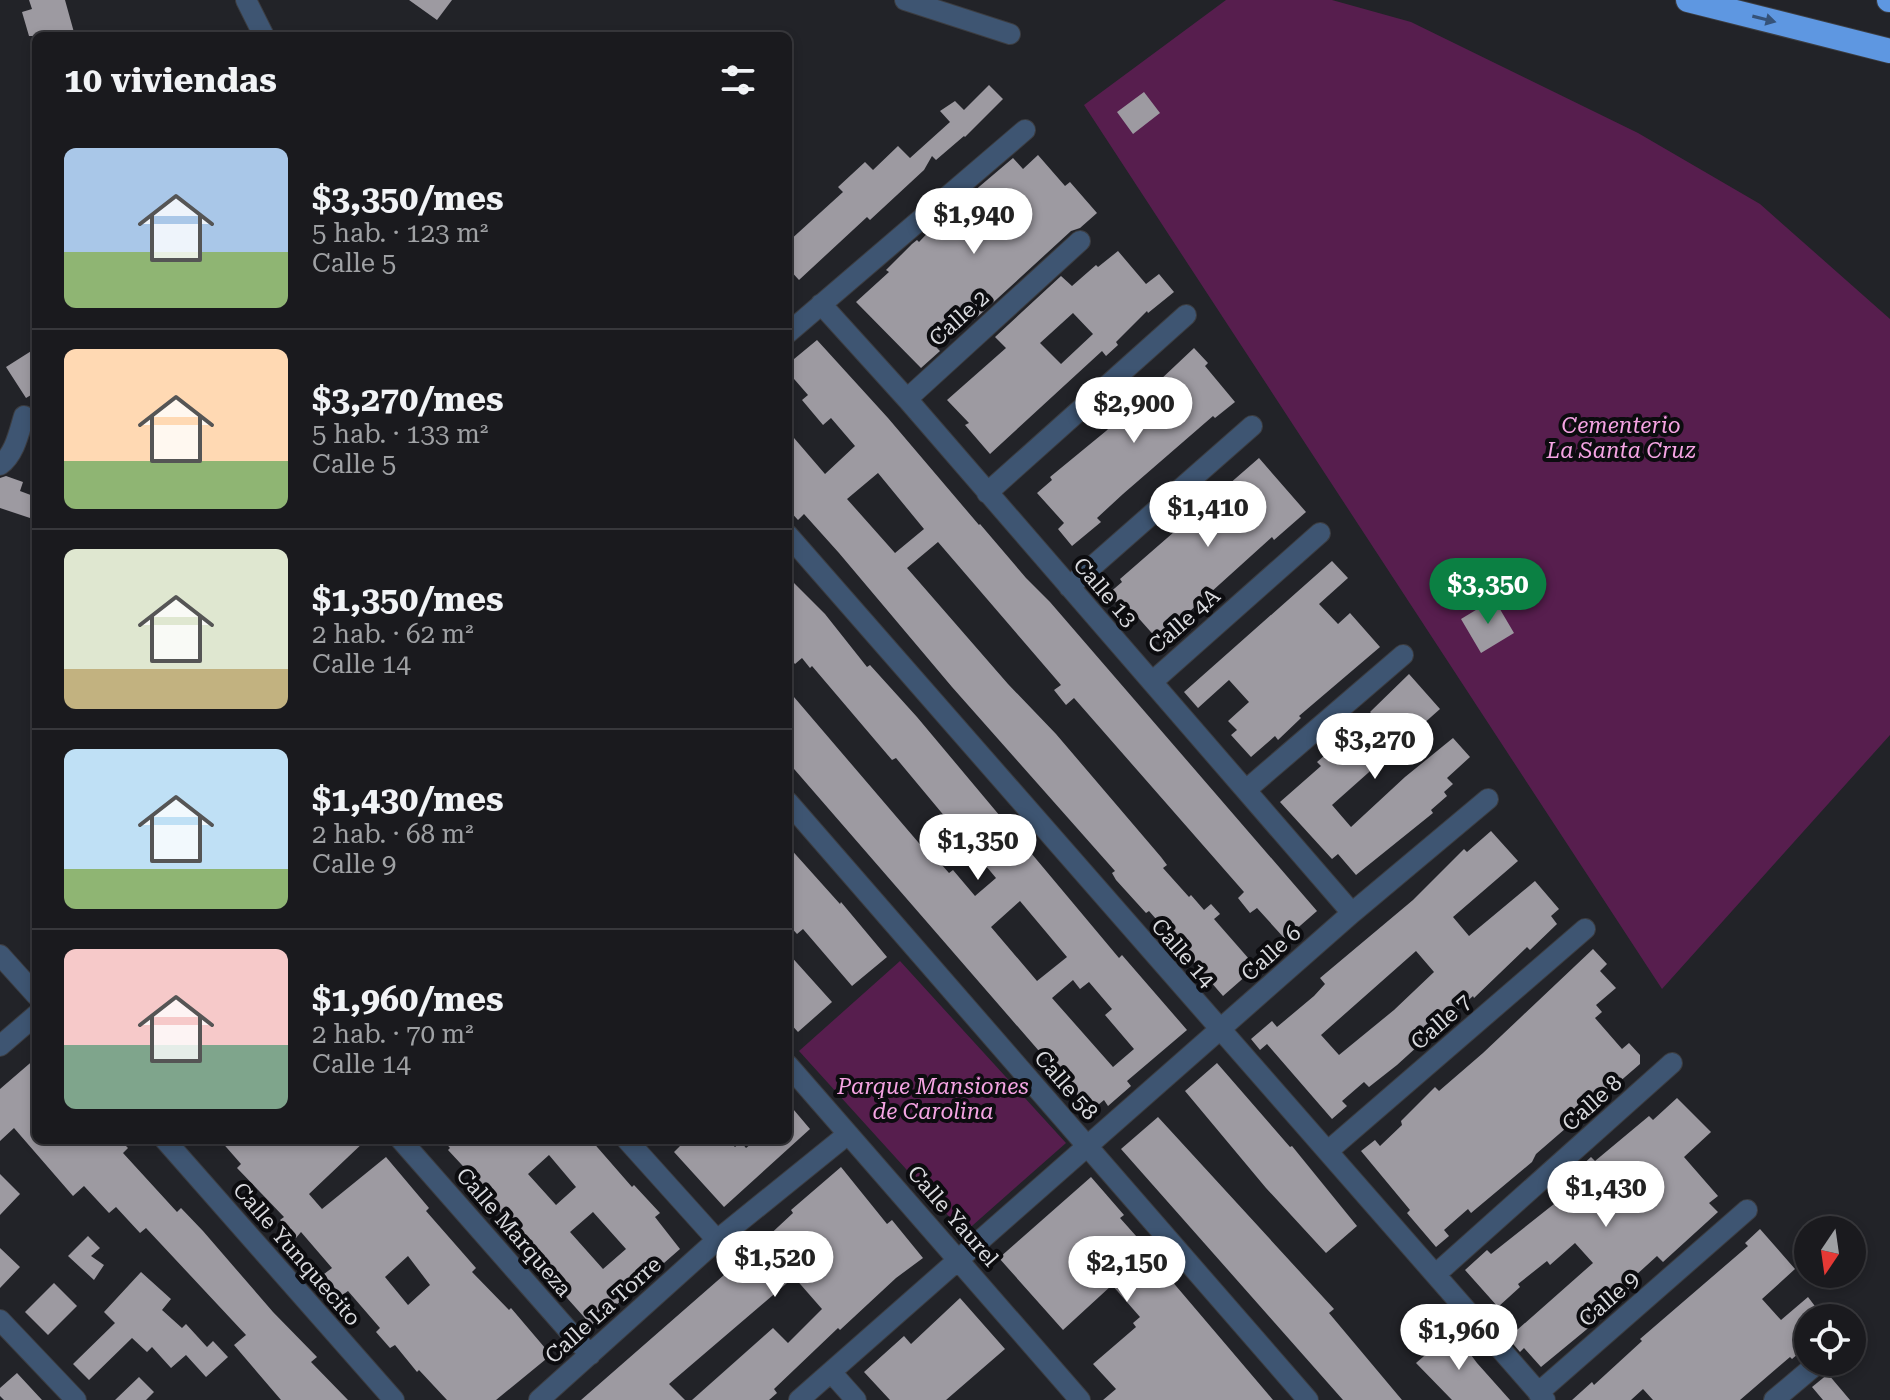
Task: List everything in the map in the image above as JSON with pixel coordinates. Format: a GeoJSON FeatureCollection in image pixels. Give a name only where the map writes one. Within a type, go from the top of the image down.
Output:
{"type":"FeatureCollection","features":[{"type":"Feature","properties":{"kind":"highway"},"geometry":{"type":"LineString","coordinates":[[1688,0],[1890,51]]}},
{"type":"Feature","properties":{"kind":"street"},"geometry":{"type":"LineString","coordinates":[[246,0],[262,32]]}},
{"type":"Feature","properties":{"kind":"street"},"geometry":{"type":"LineString","coordinates":[[905,0],[1010,34]]}},
{"type":"Feature","properties":{"kind":"street"},"geometry":{"type":"LineString","coordinates":[[792,329],[1025,130]]}},
{"type":"Feature","properties":{"kind":"street","name":"Calle 2"},"geometry":{"type":"LineString","coordinates":[[907,399],[1080,241]]}},
{"type":"Feature","properties":{"kind":"street","name":"Calle 13"},"geometry":{"type":"LineString","coordinates":[[821,304],[1352,913]]}},
{"type":"Feature","properties":{"kind":"street"},"geometry":{"type":"LineString","coordinates":[[987,493],[1186,315]]}},
{"type":"Feature","properties":{"kind":"street"},"geometry":{"type":"LineString","coordinates":[[0,465],[14,446],[24,416]]}},
{"type":"Feature","properties":{"kind":"street"},"geometry":{"type":"LineString","coordinates":[[1069,587],[1252,426]]}},
{"type":"Feature","properties":{"kind":"street","name":"Calle 4A"},"geometry":{"type":"LineString","coordinates":[[1152,682],[1320,533]]}},
{"type":"Feature","properties":{"kind":"street","name":"Calle 14"},"geometry":{"type":"LineString","coordinates":[[792,540],[1542,1397]]}},
{"type":"Feature","properties":{"kind":"street"},"geometry":{"type":"LineString","coordinates":[[1246,790],[1403,655]]}},
{"type":"Feature","properties":{"kind":"street","name":"Calle 6"},"geometry":{"type":"LineString","coordinates":[[799,1400],[1352,913],[1488,799]]}},
{"type":"Feature","properties":{"kind":"street","name":"Calle 58"},"geometry":{"type":"LineString","coordinates":[[792,807],[1308,1400]]}},
{"type":"Feature","properties":{"kind":"street","name":"Calle 7"},"geometry":{"type":"LineString","coordinates":[[1328,1151],[1585,929]]}},
{"type":"Feature","properties":{"kind":"street"},"geometry":{"type":"LineString","coordinates":[[0,955],[32,991]]}},
{"type":"Feature","properties":{"kind":"street"},"geometry":{"type":"LineString","coordinates":[[0,1046],[32,1018]]}},
{"type":"Feature","properties":{"kind":"street","name":"Calle 8"},"geometry":{"type":"LineString","coordinates":[[1436,1274],[1672,1063]]}},
{"type":"Feature","properties":{"kind":"street","name":"Calle Yaurel"},"geometry":{"type":"LineString","coordinates":[[792,1070],[1080,1400]]}},
{"type":"Feature","properties":{"kind":"street","name":"Calle La Torre"},"geometry":{"type":"LineString","coordinates":[[539,1400],[717,1240],[848,1134]]}},
{"type":"Feature","properties":{"kind":"street","name":"Calle Yunquecito"},"geometry":{"type":"LineString","coordinates":[[169,1144],[394,1400]]}},
{"type":"Feature","properties":{"kind":"street","name":"Calle Marqueza"},"geometry":{"type":"LineString","coordinates":[[405,1144],[590,1355]]}},
{"type":"Feature","properties":{"kind":"street"},"geometry":{"type":"LineString","coordinates":[[631,1144],[717,1240]]}},
{"type":"Feature","properties":{"kind":"street","name":"Calle 9"},"geometry":{"type":"LineString","coordinates":[[1542,1397],[1747,1210]]}},
{"type":"Feature","properties":{"kind":"street"},"geometry":{"type":"LineString","coordinates":[[0,1320],[76,1400]]}},
{"type":"Feature","properties":{"kind":"street"},"geometry":{"type":"LineString","coordinates":[[831,1372],[856,1400]]}},
{"type":"Feature","properties":{"kind":"street"},"geometry":{"type":"LineString","coordinates":[[1774,1400],[1802,1376]]}},
{"type":"Feature","properties":{"kind":"green space","name":"Cementerio La Santa Cruz"},"geometry":{"type":"Polygon","coordinates":[[[1226,0],[1332,0],[1411,22],[1638,133],[1760,204],[1890,319],[1890,735],[1662,989],[1084,105],[1226,0]]]}},
{"type":"Feature","properties":{"kind":"green space","name":"Parque Mansiones de Carolina"},"geometry":{"type":"Polygon","coordinates":[[[900,961],[1066,1143],[964,1233],[799,1051],[900,961]]]}},
{"type":"Feature","properties":{"kind":"building"},"geometry":{"type":"Polygon","coordinates":[[[29,0],[65,0],[74,32],[32,32],[29,36],[22,12],[32,9],[29,0]]]}},
{"type":"Feature","properties":{"kind":"building"},"geometry":{"type":"Polygon","coordinates":[[[409,0],[452,0],[437,20],[409,0]]]}},
{"type":"Feature","properties":{"kind":"building"},"geometry":{"type":"Polygon","coordinates":[[[989,85],[1003,99],[965,137],[936,160],[932,156],[924,170],[799,280],[792,272],[792,238],[843,192],[838,187],[865,162],[873,170],[898,146],[910,158],[950,122],[940,111],[955,101],[964,110],[989,85]]]}},
{"type":"Feature","properties":{"kind":"building"},"geometry":{"type":"Polygon","coordinates":[[[1144,92],[1160,113],[1133,134],[1117,112],[1144,92]]]}},
{"type":"Feature","properties":{"kind":"building"},"geometry":{"type":"Polygon","coordinates":[[[1038,155],[1065,186],[1070,182],[1097,213],[1080,228],[1071,231],[974,320],[972,318],[937,348],[940,351],[921,368],[856,302],[889,272],[886,270],[912,244],[917,240],[919,242],[940,220],[1013,158],[1023,169],[1038,155]]]}},
{"type":"Feature","properties":{"kind":"building"},"geometry":{"type":"Polygon","coordinates":[[[1118,251],[1146,284],[1159,274],[1174,292],[1147,311],[1106,356],[1102,351],[990,454],[965,425],[969,423],[947,400],[1006,348],[995,337],[1061,276],[1072,286],[1096,265],[1098,267],[1118,251]],[[1073,313],[1040,343],[1061,364],[1093,334],[1073,313]]]}},
{"type":"Feature","properties":{"kind":"building"},"geometry":{"type":"Polygon","coordinates":[[[817,340],[1050,602],[1317,911],[1285,939],[1257,908],[1250,913],[1238,898],[1244,892],[1074,698],[1066,705],[1054,690],[1061,685],[938,542],[907,568],[1056,734],[1161,857],[1167,865],[1163,868],[1189,897],[1191,895],[1204,910],[1211,904],[1220,914],[1214,919],[1256,967],[1223,996],[1149,911],[1146,913],[1116,880],[1112,873],[1115,871],[952,687],[839,553],[804,514],[798,520],[792,513],[792,436],[825,474],[855,446],[831,418],[823,425],[802,400],[808,395],[792,377],[792,361],[817,340]],[[878,473],[847,499],[895,553],[924,529],[878,473]]]}},
{"type":"Feature","properties":{"kind":"building"},"geometry":{"type":"Polygon","coordinates":[[[1194,348],[1235,402],[1215,418],[1213,416],[1123,494],[1097,518],[1101,522],[1072,546],[1058,529],[1064,523],[1037,493],[1052,480],[1050,477],[1106,431],[1194,348]]]}},
{"type":"Feature","properties":{"kind":"building"},"geometry":{"type":"Polygon","coordinates":[[[32,351],[32,394],[26,398],[6,367],[32,351]]]}},
{"type":"Feature","properties":{"kind":"building"},"geometry":{"type":"Polygon","coordinates":[[[1259,458],[1306,512],[1274,540],[1272,537],[1158,640],[1126,604],[1121,608],[1108,594],[1122,582],[1120,579],[1259,458]]]}},
{"type":"Feature","properties":{"kind":"building"},"geometry":{"type":"Polygon","coordinates":[[[6,476],[23,482],[20,491],[32,496],[30,518],[0,508],[0,478],[6,476]]]}},
{"type":"Feature","properties":{"kind":"building"},"geometry":{"type":"Polygon","coordinates":[[[1332,561],[1348,578],[1319,604],[1338,624],[1350,613],[1380,647],[1299,716],[1301,718],[1278,740],[1275,736],[1251,757],[1231,735],[1237,730],[1228,721],[1249,702],[1229,680],[1198,708],[1184,692],[1332,561]]]}},
{"type":"Feature","properties":{"kind":"building"},"geometry":{"type":"Polygon","coordinates":[[[792,581],[825,614],[867,667],[870,665],[917,717],[1119,958],[1122,955],[1187,1030],[1127,1081],[1131,1086],[1108,1106],[1104,1100],[1091,1111],[792,767],[792,695],[924,849],[926,847],[949,873],[953,870],[975,896],[996,878],[896,758],[892,760],[812,666],[810,668],[802,658],[795,664],[792,661],[792,581]],[[1020,901],[991,927],[1037,981],[1067,957],[1020,901]],[[1073,980],[1052,998],[1113,1067],[1134,1049],[1105,1015],[1112,1009],[1089,982],[1080,989],[1073,980]]]}},
{"type":"Feature","properties":{"kind":"building"},"geometry":{"type":"Polygon","coordinates":[[[1494,599],[1514,633],[1481,653],[1461,619],[1494,599]]]}},
{"type":"Feature","properties":{"kind":"building"},"geometry":{"type":"Polygon","coordinates":[[[1409,674],[1440,709],[1332,805],[1351,827],[1453,738],[1470,757],[1447,778],[1453,784],[1444,792],[1447,796],[1431,810],[1433,813],[1356,875],[1338,854],[1332,859],[1280,802],[1321,766],[1317,762],[1372,714],[1370,712],[1409,674]]]}},
{"type":"Feature","properties":{"kind":"building"},"geometry":{"type":"Polygon","coordinates":[[[1491,831],[1518,861],[1453,917],[1469,936],[1535,881],[1559,909],[1551,916],[1557,924],[1530,950],[1527,947],[1397,1065],[1369,1087],[1364,1082],[1342,1101],[1347,1106],[1332,1119],[1267,1044],[1260,1050],[1251,1039],[1272,1021],[1277,1027],[1314,996],[1325,984],[1320,978],[1413,900],[1464,849],[1467,852],[1491,831]],[[1416,951],[1321,1035],[1339,1055],[1434,972],[1416,951]]]}},
{"type":"Feature","properties":{"kind":"building"},"geometry":{"type":"Polygon","coordinates":[[[792,850],[887,957],[852,986],[803,929],[797,934],[792,928],[792,850]]]}},
{"type":"Feature","properties":{"kind":"building"},"geometry":{"type":"Polygon","coordinates":[[[1593,949],[1607,964],[1600,971],[1616,988],[1596,1005],[1602,1012],[1595,1018],[1622,1049],[1629,1043],[1640,1055],[1640,1064],[1536,1154],[1532,1162],[1471,1213],[1468,1209],[1444,1230],[1449,1236],[1436,1247],[1361,1151],[1375,1140],[1380,1146],[1435,1087],[1439,1091],[1483,1053],[1593,949]]]}},
{"type":"Feature","properties":{"kind":"building"},"geometry":{"type":"Polygon","coordinates":[[[792,957],[832,1002],[798,1032],[792,1025],[792,957]]]}},
{"type":"Feature","properties":{"kind":"building"},"geometry":{"type":"Polygon","coordinates":[[[32,1061],[32,1144],[124,1144],[128,1148],[123,1153],[177,1212],[181,1208],[203,1231],[273,1312],[317,1357],[311,1362],[348,1400],[281,1400],[234,1345],[246,1335],[146,1228],[140,1233],[116,1207],[109,1213],[84,1186],[73,1196],[14,1128],[0,1141],[0,1089],[32,1061]]]}},
{"type":"Feature","properties":{"kind":"building"},"geometry":{"type":"Polygon","coordinates":[[[1217,1063],[1292,1146],[1357,1226],[1326,1253],[1266,1188],[1185,1091],[1217,1063]]]}},
{"type":"Feature","properties":{"kind":"building"},"geometry":{"type":"Polygon","coordinates":[[[1677,1098],[1711,1132],[1684,1157],[1718,1196],[1709,1203],[1718,1212],[1663,1262],[1657,1256],[1635,1276],[1638,1280],[1592,1325],[1541,1367],[1524,1348],[1520,1352],[1508,1338],[1593,1263],[1575,1243],[1550,1265],[1547,1261],[1518,1284],[1520,1287],[1498,1307],[1465,1270],[1487,1250],[1491,1254],[1559,1200],[1573,1186],[1567,1179],[1591,1157],[1595,1161],[1649,1116],[1653,1120],[1677,1098]]]}},
{"type":"Feature","properties":{"kind":"building"},"geometry":{"type":"Polygon","coordinates":[[[792,1108],[810,1129],[724,1207],[674,1152],[680,1146],[678,1144],[732,1144],[735,1147],[743,1144],[746,1148],[751,1144],[792,1144],[792,1108]]]}},
{"type":"Feature","properties":{"kind":"building"},"geometry":{"type":"Polygon","coordinates":[[[1158,1117],[1334,1309],[1329,1313],[1402,1400],[1343,1400],[1121,1149],[1158,1117]]]}},
{"type":"Feature","properties":{"kind":"building"},"geometry":{"type":"Polygon","coordinates":[[[224,1144],[362,1144],[309,1194],[322,1209],[386,1157],[429,1208],[426,1211],[476,1268],[472,1272],[509,1310],[511,1308],[551,1355],[496,1400],[447,1400],[419,1370],[417,1372],[395,1345],[390,1348],[376,1332],[380,1328],[348,1291],[341,1296],[324,1274],[332,1268],[301,1232],[296,1238],[280,1220],[284,1217],[237,1168],[241,1164],[224,1144]],[[408,1256],[385,1277],[408,1305],[430,1285],[408,1256]]]}},
{"type":"Feature","properties":{"kind":"building"},"geometry":{"type":"Polygon","coordinates":[[[446,1144],[594,1144],[632,1187],[634,1185],[660,1213],[655,1217],[680,1249],[592,1326],[543,1271],[549,1265],[493,1204],[490,1206],[469,1182],[474,1178],[448,1150],[450,1148],[446,1144]],[[549,1155],[528,1174],[556,1205],[576,1187],[549,1155]],[[593,1212],[570,1232],[603,1269],[626,1249],[593,1212]]]}},
{"type":"Feature","properties":{"kind":"building"},"geometry":{"type":"Polygon","coordinates":[[[841,1167],[887,1224],[892,1220],[923,1258],[896,1278],[840,1330],[838,1328],[774,1389],[777,1393],[769,1400],[692,1400],[773,1328],[788,1343],[822,1309],[794,1277],[669,1384],[685,1400],[581,1400],[764,1240],[793,1213],[791,1210],[841,1167]]]}},
{"type":"Feature","properties":{"kind":"building"},"geometry":{"type":"Polygon","coordinates":[[[0,1174],[20,1194],[0,1215],[0,1174]]]}},
{"type":"Feature","properties":{"kind":"building"},"geometry":{"type":"Polygon","coordinates":[[[1091,1177],[1124,1215],[1120,1218],[1153,1255],[1157,1251],[1172,1268],[1165,1273],[1273,1400],[1103,1400],[1116,1389],[1093,1364],[1136,1327],[1133,1323],[1140,1317],[1112,1285],[1063,1330],[999,1258],[1091,1177]]]}},
{"type":"Feature","properties":{"kind":"building"},"geometry":{"type":"Polygon","coordinates":[[[1760,1229],[1794,1268],[1762,1299],[1781,1320],[1794,1309],[1794,1357],[1790,1357],[1740,1400],[1653,1400],[1643,1389],[1631,1400],[1572,1400],[1592,1382],[1594,1385],[1642,1341],[1640,1339],[1748,1246],[1745,1243],[1760,1229]]]}},
{"type":"Feature","properties":{"kind":"building"},"geometry":{"type":"Polygon","coordinates":[[[88,1236],[100,1248],[91,1256],[104,1265],[94,1280],[68,1256],[88,1236]]]}},
{"type":"Feature","properties":{"kind":"building"},"geometry":{"type":"Polygon","coordinates":[[[0,1248],[20,1267],[0,1288],[0,1248]]]}},
{"type":"Feature","properties":{"kind":"building"},"geometry":{"type":"Polygon","coordinates":[[[141,1272],[171,1299],[162,1310],[182,1328],[186,1324],[207,1347],[213,1341],[228,1357],[206,1377],[186,1355],[171,1368],[152,1347],[147,1352],[132,1338],[89,1380],[73,1364],[115,1323],[104,1312],[141,1272]]]}},
{"type":"Feature","properties":{"kind":"building"},"geometry":{"type":"Polygon","coordinates":[[[54,1283],[77,1306],[48,1335],[25,1312],[54,1283]]]}},
{"type":"Feature","properties":{"kind":"building"},"geometry":{"type":"Polygon","coordinates":[[[1808,1297],[1813,1304],[1800,1304],[1808,1297]]]}},
{"type":"Feature","properties":{"kind":"building"},"geometry":{"type":"Polygon","coordinates":[[[960,1298],[1005,1349],[946,1400],[890,1400],[864,1372],[904,1336],[911,1344],[960,1298]]]}},
{"type":"Feature","properties":{"kind":"building"},"geometry":{"type":"Polygon","coordinates":[[[1453,1331],[1510,1400],[1452,1400],[1416,1363],[1453,1331]]]}},
{"type":"Feature","properties":{"kind":"building"},"geometry":{"type":"Polygon","coordinates":[[[17,1373],[42,1400],[4,1400],[0,1396],[0,1388],[17,1373]]]}},
{"type":"Feature","properties":{"kind":"building"},"geometry":{"type":"Polygon","coordinates":[[[1830,1376],[1850,1400],[1823,1400],[1812,1387],[1830,1376]]]}},
{"type":"Feature","properties":{"kind":"building"},"geometry":{"type":"Polygon","coordinates":[[[139,1377],[154,1392],[146,1400],[115,1400],[139,1377]]]}}]}
